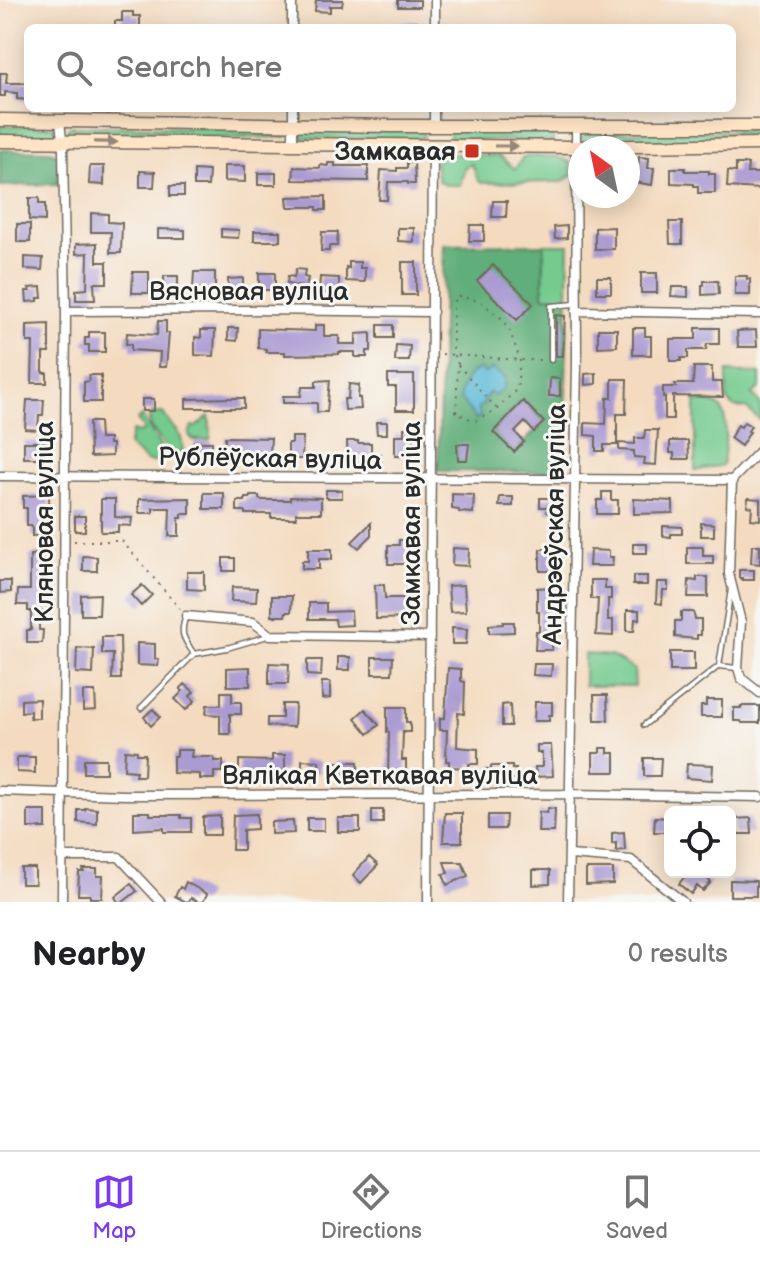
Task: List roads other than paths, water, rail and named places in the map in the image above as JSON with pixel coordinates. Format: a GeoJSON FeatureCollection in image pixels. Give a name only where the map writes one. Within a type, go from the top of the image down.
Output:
{"type":"FeatureCollection","features":[{"type":"Feature","properties":{"kind":"street"},"geometry":{"type":"LineString","coordinates":[[292,0],[292,24]]}},
{"type":"Feature","properties":{"kind":"street"},"geometry":{"type":"LineString","coordinates":[[435,0],[435,24]]}},
{"type":"Feature","properties":{"kind":"street"},"geometry":{"type":"LineString","coordinates":[[293,112],[293,144]]}},
{"type":"Feature","properties":{"kind":"street","name":"Замкавая вуліца"},"geometry":{"type":"LineString","coordinates":[[428,902],[433,312],[429,145],[433,112]]}},
{"type":"Feature","properties":{"kind":"street"},"geometry":{"type":"LineString","coordinates":[[0,120],[760,126]]}},
{"type":"Feature","properties":{"kind":"street","name":"Кляновая вуліца"},"geometry":{"type":"LineString","coordinates":[[60,121],[66,311],[62,902]]}},
{"type":"Feature","properties":{"kind":"street","name":"Андрэеўская вуліца"},"geometry":{"type":"LineString","coordinates":[[576,126],[576,136]]}},
{"type":"Feature","properties":{"kind":"street"},"geometry":{"type":"LineString","coordinates":[[0,141],[568,147]]}},
{"type":"Feature","properties":{"kind":"street"},"geometry":{"type":"LineString","coordinates":[[640,146],[760,144]]}},
{"type":"Feature","properties":{"kind":"street","name":"Андрэеўская вуліца"},"geometry":{"type":"LineString","coordinates":[[568,902],[577,208]]}},
{"type":"Feature","properties":{"kind":"street"},"geometry":{"type":"LineString","coordinates":[[576,308],[760,314]]}},
{"type":"Feature","properties":{"kind":"street","name":"Вясновая вуліца"},"geometry":{"type":"LineString","coordinates":[[66,311],[433,312]]}},
{"type":"Feature","properties":{"kind":"street"},"geometry":{"type":"LineString","coordinates":[[760,451],[732,480],[729,574],[741,622],[738,668],[741,678],[760,693]]}},
{"type":"Feature","properties":{"kind":"street","name":"Рублёўская вуліца"},"geometry":{"type":"LineString","coordinates":[[0,476],[732,480]]}},
{"type":"Feature","properties":{"kind":"street"},"geometry":{"type":"LineString","coordinates":[[186,616],[253,622],[270,635],[430,637]]}},
{"type":"Feature","properties":{"kind":"street","name":"Вялікая Кветкавая вуліца"},"geometry":{"type":"LineString","coordinates":[[0,791],[140,795],[760,797]]}},
{"type":"Feature","properties":{"kind":"street"},"geometry":{"type":"LineString","coordinates":[[570,855],[631,860],[683,902]]}},
{"type":"Feature","properties":{"kind":"street"},"geometry":{"type":"LineString","coordinates":[[61,857],[119,857],[161,902]]}},
{"type":"Feature","properties":{"kind":"lane"},"geometry":{"type":"LineString","coordinates":[[551,360],[551,306],[576,308]]}},
{"type":"Feature","properties":{"kind":"lane"},"geometry":{"type":"LineString","coordinates":[[644,725],[719,666],[732,585]]}},
{"type":"Feature","properties":{"kind":"lane"},"geometry":{"type":"LineString","coordinates":[[186,616],[182,632],[194,654]]}},
{"type":"Feature","properties":{"kind":"lane"},"geometry":{"type":"LineString","coordinates":[[141,708],[194,654],[270,635]]}},
{"type":"Feature","properties":{"kind":"lane"},"geometry":{"type":"LineString","coordinates":[[719,666],[738,668]]}},
{"type":"Feature","properties":{"kind":"water"},"geometry":{"type":"Polygon","coordinates":[[[479,369],[485,373],[492,369],[505,378],[503,389],[494,396],[490,392],[486,396],[483,405],[478,408],[480,417],[476,419],[460,398],[465,381],[479,369]]]}},
{"type":"Feature","properties":{"kind":"place","name":"Замкавая"},"geometry":{"type":"Point","coordinates":[472,151]}}]}
